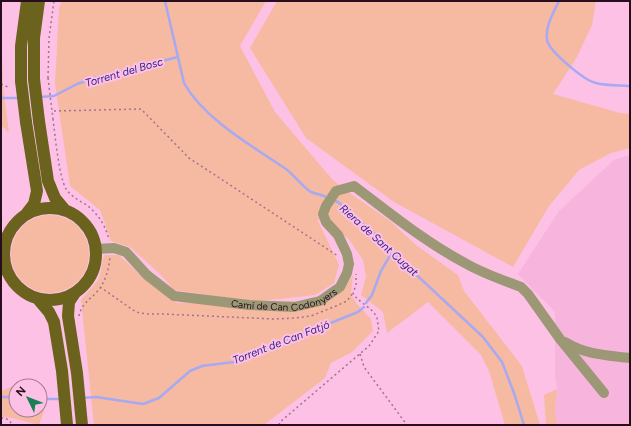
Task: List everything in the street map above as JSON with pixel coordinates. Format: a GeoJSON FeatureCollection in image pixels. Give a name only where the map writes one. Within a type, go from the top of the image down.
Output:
{"type":"FeatureCollection","features":[{"type":"Feature","properties":{"kind":"main road"},"geometry":{"type":"LineString","coordinates":[[27,1],[21,46],[21,81],[37,192],[34,204],[11,228],[4,238],[4,270],[17,286],[27,294],[38,299],[57,299],[75,293]]}},
{"type":"Feature","properties":{"kind":"main road"},"geometry":{"type":"LineString","coordinates":[[39,1],[34,38],[34,79],[39,121],[48,181],[55,198],[65,210]]}},
{"type":"Feature","properties":{"kind":"main road"},"geometry":{"type":"LineString","coordinates":[[27,213],[47,207],[65,210],[78,216],[90,230],[96,249],[96,259],[90,277],[75,293],[69,302],[68,309],[78,381],[82,425]]}},
{"type":"Feature","properties":{"kind":"main road"},"geometry":{"type":"LineString","coordinates":[[38,299],[52,317],[56,331],[67,425]]}},
{"type":"Feature","properties":{"kind":"lane"},"geometry":{"type":"LineString","coordinates":[[348,259],[338,235],[326,222],[323,214],[326,206],[336,191],[354,186],[445,252],[466,264],[521,287],[528,294],[560,339],[604,393]]}},
{"type":"Feature","properties":{"kind":"lane","name":"Camí de Can Codonyers"},"geometry":{"type":"LineString","coordinates":[[96,249],[114,248],[126,252],[147,275],[174,296],[249,305],[294,307],[320,301],[340,287],[347,273],[348,259]]}},
{"type":"Feature","properties":{"kind":"lane"},"geometry":{"type":"LineString","coordinates":[[560,339],[573,347],[590,353],[630,358]]}},
{"type":"Feature","properties":{"kind":"path"},"geometry":{"type":"LineString","coordinates":[[54,1],[49,38],[48,78],[61,172],[64,185],[67,190],[96,214],[106,230],[109,241]]}},
{"type":"Feature","properties":{"kind":"path"},"geometry":{"type":"LineString","coordinates":[[1,84],[8,87]]}},
{"type":"Feature","properties":{"kind":"path"},"geometry":{"type":"LineString","coordinates":[[54,111],[141,109],[189,158],[348,259],[357,276],[353,293],[356,298],[368,307],[377,317],[379,331],[369,346],[280,422],[279,425]]}},
{"type":"Feature","properties":{"kind":"path"},"geometry":{"type":"LineString","coordinates":[[79,319],[82,306],[95,293],[107,273],[111,254]]}},
{"type":"Feature","properties":{"kind":"path"},"geometry":{"type":"LineString","coordinates":[[360,354],[364,367],[407,425]]}},
{"type":"Feature","properties":{"kind":"path"},"geometry":{"type":"LineString","coordinates":[[1,418],[10,420],[12,425]]}},
{"type":"Feature","properties":{"kind":"shaded area"},"geometry":{"type":"Polygon","coordinates":[[[61,1],[266,1],[240,46],[275,112],[332,179],[390,221],[416,245],[458,275],[464,291],[522,366],[540,425],[505,425],[489,371],[481,355],[428,302],[387,333],[383,312],[361,295],[366,276],[363,260],[348,238],[317,219],[339,265],[334,283],[315,295],[261,301],[328,301],[343,291],[353,275],[351,294],[357,304],[371,319],[373,331],[352,352],[331,363],[325,378],[264,425],[94,425],[81,300],[99,279],[104,255],[119,255],[138,273],[177,303],[252,301],[174,290],[161,275],[130,247],[111,241],[100,210],[70,186],[55,83],[59,9],[61,1]]]}},
{"type":"Feature","properties":{"kind":"shaded area"},"geometry":{"type":"Polygon","coordinates":[[[277,1],[596,1],[592,25],[577,57],[553,94],[620,113],[630,114],[630,148],[611,153],[579,170],[549,206],[513,267],[394,202],[306,138],[250,48],[277,1]]]}},
{"type":"Feature","properties":{"kind":"shaded area"},"geometry":{"type":"Polygon","coordinates":[[[1,33],[3,85],[9,133],[1,125],[1,33]]]}},
{"type":"Feature","properties":{"kind":"shaded area"},"geometry":{"type":"Polygon","coordinates":[[[630,155],[630,425],[557,425],[555,411],[557,389],[555,374],[555,312],[518,274],[559,211],[614,160],[630,155]]]}},
{"type":"Feature","properties":{"kind":"shaded area"},"geometry":{"type":"Polygon","coordinates":[[[50,215],[65,218],[78,226],[86,239],[89,254],[86,269],[78,282],[65,290],[50,293],[35,290],[22,282],[14,269],[11,254],[14,239],[22,226],[35,218],[50,215]]]}},
{"type":"Feature","properties":{"kind":"shaded area"},"geometry":{"type":"Polygon","coordinates":[[[8,388],[8,417],[1,417],[1,391],[8,388]]]}},
{"type":"Feature","properties":{"kind":"shaded area"},"geometry":{"type":"Polygon","coordinates":[[[557,389],[555,411],[557,425],[546,425],[544,395],[557,389]]]}},
{"type":"Feature","properties":{"kind":"shaded area"},"geometry":{"type":"Polygon","coordinates":[[[10,418],[42,418],[39,425],[10,418]]]}},
{"type":"Feature","properties":{"kind":"waterway","name":"Riera de Sant Cugat"},"geometry":{"type":"LineString","coordinates":[[165,1],[184,83],[193,96],[216,120],[230,131],[286,169],[311,192],[328,198]]}},
{"type":"Feature","properties":{"kind":"waterway"},"geometry":{"type":"LineString","coordinates":[[559,1],[547,29],[547,39],[553,50],[567,64],[591,81],[604,85],[630,86]]}},
{"type":"Feature","properties":{"kind":"waterway","name":"Torrent del Bosc"},"geometry":{"type":"LineString","coordinates":[[39,97],[54,96],[77,84],[98,77],[178,57]]}},
{"type":"Feature","properties":{"kind":"waterway","name":"Torrent del Bosc"},"geometry":{"type":"LineString","coordinates":[[1,98],[18,98]]}},
{"type":"Feature","properties":{"kind":"waterway","name":"Riera de Sant Cugat"},"geometry":{"type":"LineString","coordinates":[[333,200],[338,202],[376,235],[392,252],[483,337],[502,362],[524,425]]}},
{"type":"Feature","properties":{"kind":"waterway","name":"Torrent de Can Fatjó"},"geometry":{"type":"LineString","coordinates":[[366,303],[372,295],[381,271],[392,252]]}},
{"type":"Feature","properties":{"kind":"waterway","name":"Torrent de Can Fatjó"},"geometry":{"type":"LineString","coordinates":[[82,398],[96,397],[143,404],[159,398],[190,371],[202,366],[234,362],[358,312],[364,307]]}},
{"type":"Feature","properties":{"kind":"waterway","name":"Torrent de Can Fatjó"},"geometry":{"type":"LineString","coordinates":[[1,397],[8,397]]}},
{"type":"Feature","properties":{"kind":"waterway","name":"Torrent de Can Fatjó"},"geometry":{"type":"LineString","coordinates":[[48,399],[61,399]]}}]}
